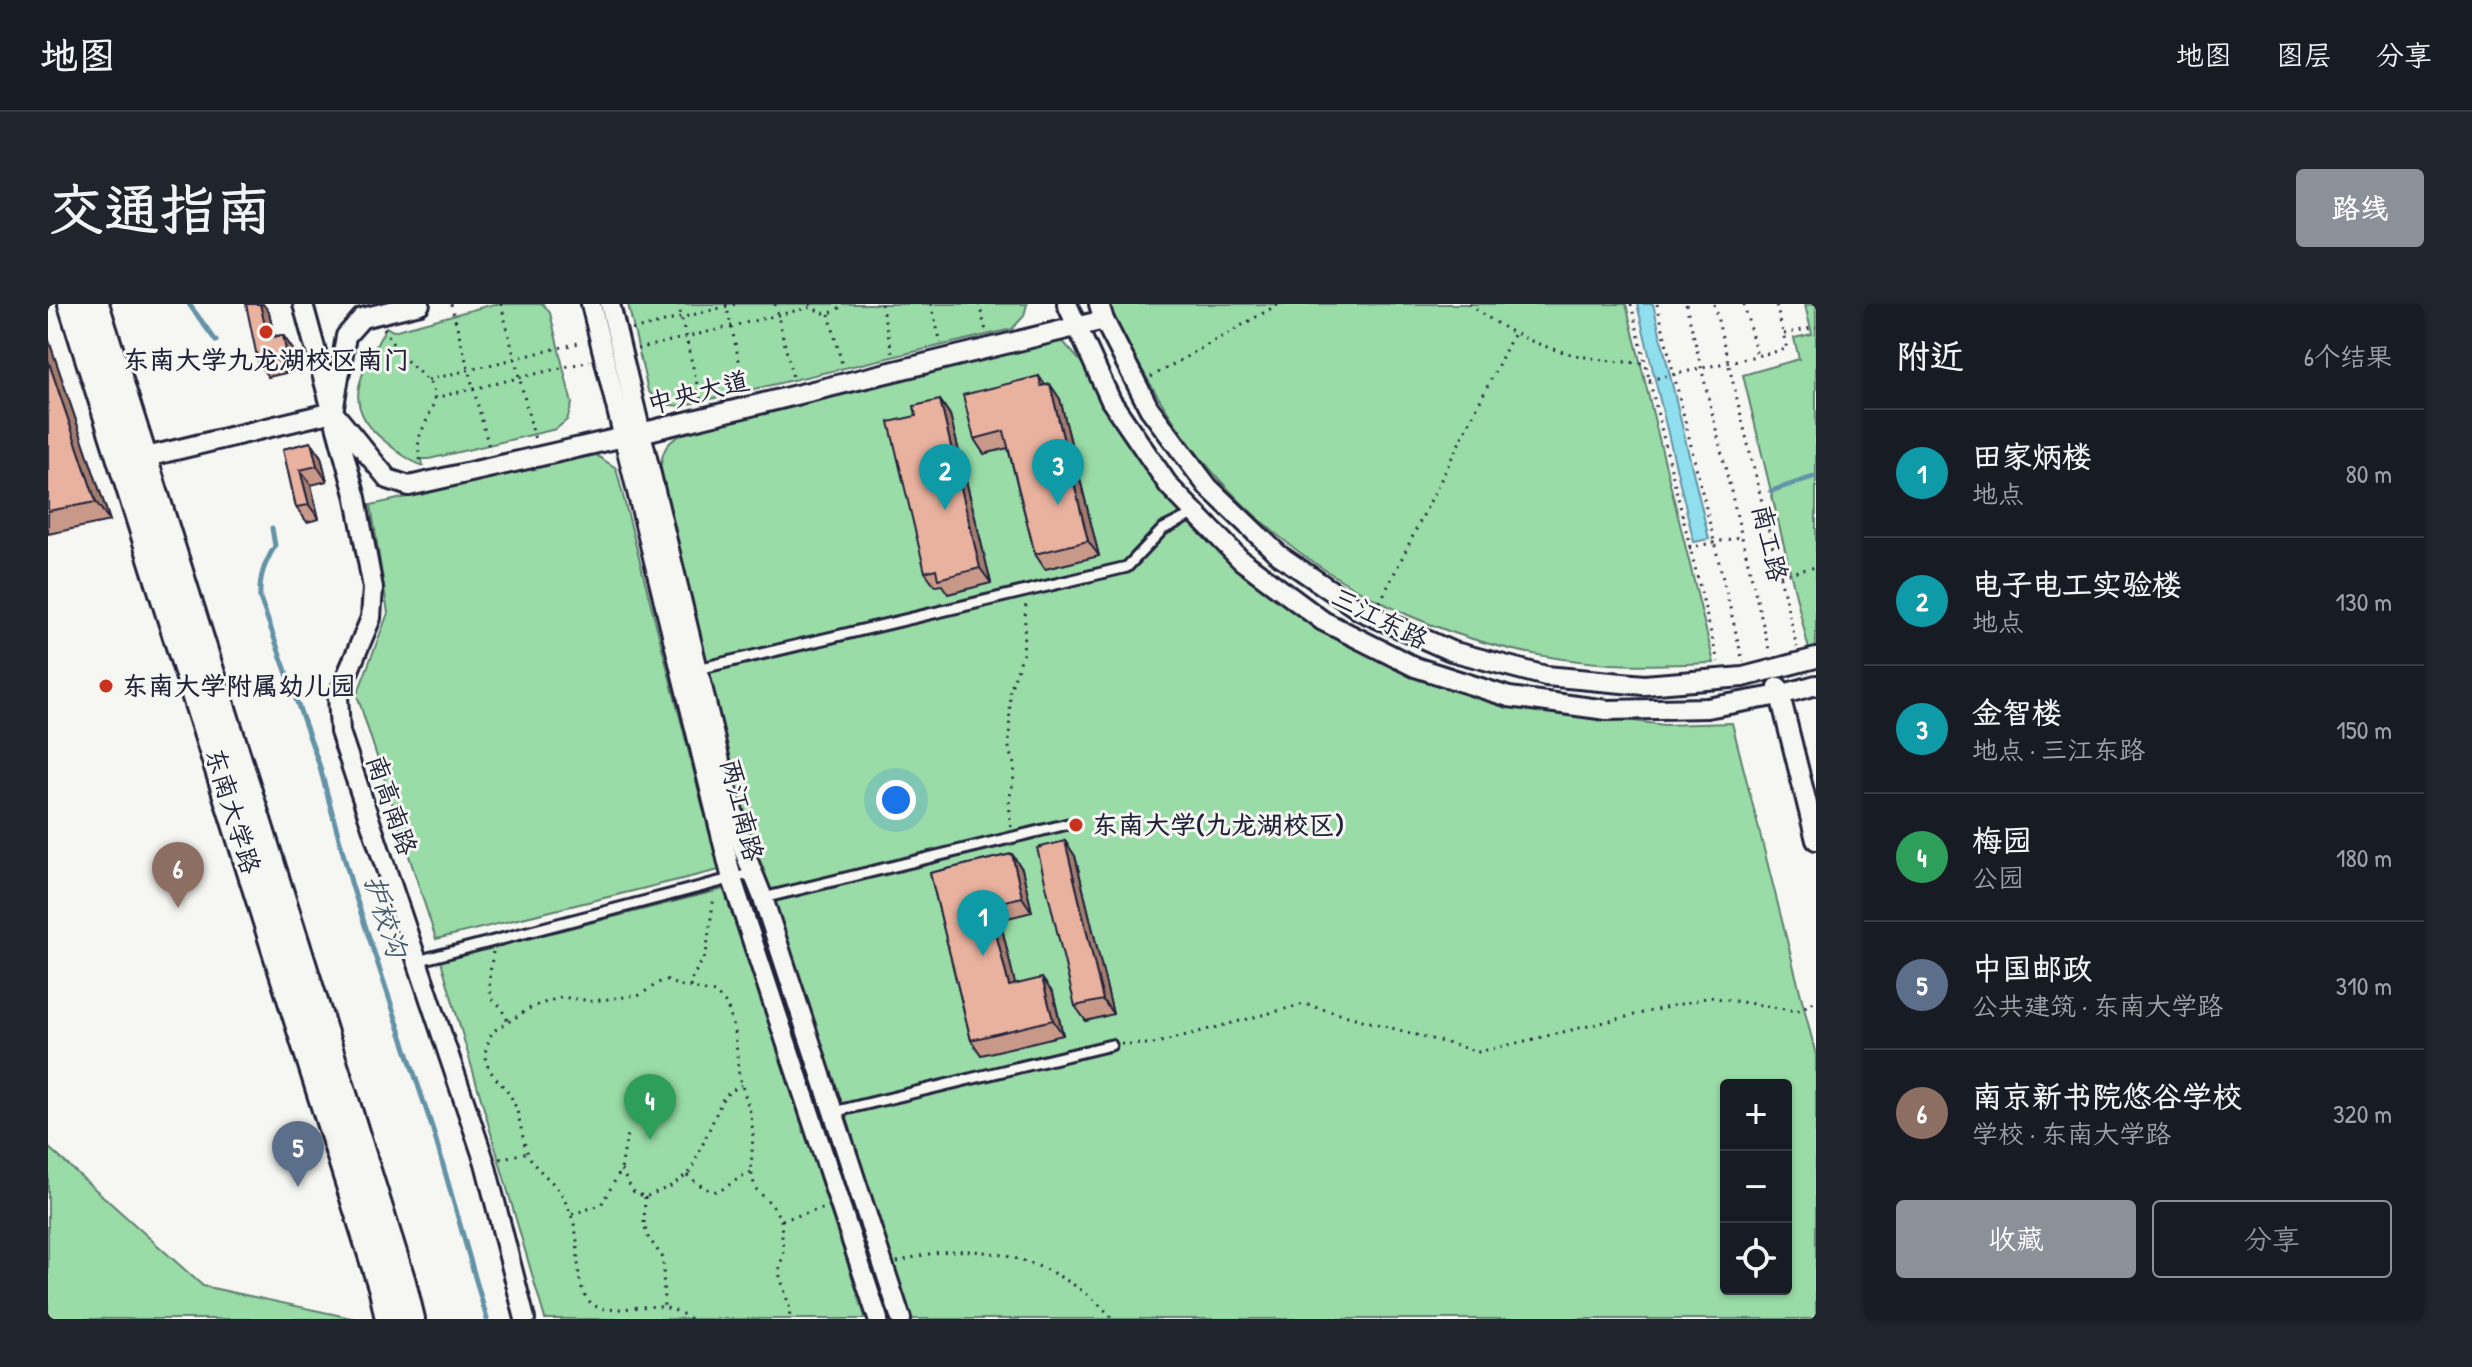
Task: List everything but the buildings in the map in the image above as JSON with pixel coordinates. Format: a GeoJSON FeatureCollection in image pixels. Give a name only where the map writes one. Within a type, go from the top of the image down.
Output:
{"type":"FeatureCollection","features":[{"type":"Feature","properties":{"kind":"main road","name":"东南大学路"},"geometry":{"type":"LineString","coordinates":[[72,304],[134,460],[397,1267],[411,1319]]}},
{"type":"Feature","properties":{"kind":"main road","name":"东南大学路"},"geometry":{"type":"LineString","coordinates":[[95,304],[134,460],[383,1290],[389,1319]]}},
{"type":"Feature","properties":{"kind":"street","name":"南高南路"},"geometry":{"type":"LineString","coordinates":[[303,304],[356,498],[373,588],[371,618],[338,696],[340,732],[485,1163],[525,1319]]}},
{"type":"Feature","properties":{"kind":"street"},"geometry":{"type":"LineString","coordinates":[[134,460],[333,412],[346,336],[362,318],[420,304]]}},
{"type":"Feature","properties":{"kind":"street","name":"两江南路"},"geometry":{"type":"LineString","coordinates":[[591,304],[608,336],[691,676],[901,1319]]}},
{"type":"Feature","properties":{"kind":"street","name":"两江南路"},"geometry":{"type":"LineString","coordinates":[[608,336],[610,304]]}},
{"type":"Feature","properties":{"kind":"street","name":"三江东路"},"geometry":{"type":"LineString","coordinates":[[1067,304],[1111,401],[1169,486],[1241,560],[1323,621],[1415,667],[1509,697],[1607,710],[1707,708],[1816,685]]}},
{"type":"Feature","properties":{"kind":"street","name":"中央大道"},"geometry":{"type":"LineString","coordinates":[[333,412],[388,479],[409,486],[1077,327],[1101,312]]}},
{"type":"Feature","properties":{"kind":"street","name":"三江东路"},"geometry":{"type":"LineString","coordinates":[[1101,312],[1149,408],[1208,487],[1279,555],[1373,616],[1451,651],[1564,678],[1644,685],[1746,675],[1808,660]]}},
{"type":"Feature","properties":{"kind":"street"},"geometry":{"type":"LineString","coordinates":[[1773,668],[1816,840]]}},
{"type":"Feature","properties":{"kind":"street","name":"两江南路"},"geometry":{"type":"LineString","coordinates":[[691,676],[724,881],[786,1039],[878,1319]]}},
{"type":"Feature","properties":{"kind":"lane"},"geometry":{"type":"LineString","coordinates":[[691,676],[1127,567],[1163,529],[1195,513]]}},
{"type":"Feature","properties":{"kind":"lane"},"geometry":{"type":"LineString","coordinates":[[1277,587],[1291,564]]}},
{"type":"Feature","properties":{"kind":"lane"},"geometry":{"type":"LineString","coordinates":[[1379,649],[1390,624]]}},
{"type":"Feature","properties":{"kind":"lane"},"geometry":{"type":"LineString","coordinates":[[1562,704],[1564,678]]}},
{"type":"Feature","properties":{"kind":"lane"},"geometry":{"type":"LineString","coordinates":[[763,898],[1068,824]]}},
{"type":"Feature","properties":{"kind":"lane"},"geometry":{"type":"LineString","coordinates":[[417,961],[753,873]]}},
{"type":"Feature","properties":{"kind":"lane"},"geometry":{"type":"LineString","coordinates":[[786,1039],[807,1032]]}},
{"type":"Feature","properties":{"kind":"lane"},"geometry":{"type":"LineString","coordinates":[[833,1112],[1111,1045]]}},
{"type":"Feature","properties":{"kind":"lane"},"geometry":{"type":"LineString","coordinates":[[841,1207],[864,1206]]}},
{"type":"Feature","properties":{"kind":"path"},"geometry":{"type":"LineString","coordinates":[[451,304],[494,467]]}},
{"type":"Feature","properties":{"kind":"path"},"geometry":{"type":"LineString","coordinates":[[501,304],[539,456]]}},
{"type":"Feature","properties":{"kind":"path"},"geometry":{"type":"LineString","coordinates":[[678,304],[705,417]]}},
{"type":"Feature","properties":{"kind":"path"},"geometry":{"type":"LineString","coordinates":[[428,380],[736,304]]}},
{"type":"Feature","properties":{"kind":"path"},"geometry":{"type":"LineString","coordinates":[[775,304],[797,395]]}},
{"type":"Feature","properties":{"kind":"path"},"geometry":{"type":"LineString","coordinates":[[434,398],[810,306],[820,313],[829,314],[839,310],[843,304]]}},
{"type":"Feature","properties":{"kind":"path"},"geometry":{"type":"LineString","coordinates":[[881,304],[897,371]]}},
{"type":"Feature","properties":{"kind":"path"},"geometry":{"type":"LineString","coordinates":[[931,304],[945,359]]}},
{"type":"Feature","properties":{"kind":"path"},"geometry":{"type":"LineString","coordinates":[[979,304],[990,348]]}},
{"type":"Feature","properties":{"kind":"path"},"geometry":{"type":"LineString","coordinates":[[1137,385],[1279,304]]}},
{"type":"Feature","properties":{"kind":"path"},"geometry":{"type":"LineString","coordinates":[[1469,304],[1514,333],[1545,347],[1609,362],[1645,363]]}},
{"type":"Feature","properties":{"kind":"path"},"geometry":{"type":"LineString","coordinates":[[1631,304],[1722,678]]}},
{"type":"Feature","properties":{"kind":"path"},"geometry":{"type":"LineString","coordinates":[[1657,304],[1746,675]]}},
{"type":"Feature","properties":{"kind":"path","name":"南工路"},"geometry":{"type":"LineString","coordinates":[[1686,304],[1773,668]]}},
{"type":"Feature","properties":{"kind":"path"},"geometry":{"type":"LineString","coordinates":[[1714,304],[1780,575],[1808,660]]}},
{"type":"Feature","properties":{"kind":"path"},"geometry":{"type":"LineString","coordinates":[[1744,304],[1757,356]]}},
{"type":"Feature","properties":{"kind":"path"},"geometry":{"type":"LineString","coordinates":[[1649,380],[1787,349],[1776,304]]}},
{"type":"Feature","properties":{"kind":"path"},"geometry":{"type":"LineString","coordinates":[[726,305],[750,406]]}},
{"type":"Feature","properties":{"kind":"path"},"geometry":{"type":"LineString","coordinates":[[829,314],[847,383]]}},
{"type":"Feature","properties":{"kind":"path"},"geometry":{"type":"LineString","coordinates":[[377,315],[397,351],[428,380],[435,394],[418,447],[423,483]]}},
{"type":"Feature","properties":{"kind":"path"},"geometry":{"type":"LineString","coordinates":[[1784,334],[1816,327]]}},
{"type":"Feature","properties":{"kind":"path"},"geometry":{"type":"LineString","coordinates":[[1373,616],[1514,333]]}},
{"type":"Feature","properties":{"kind":"path"},"geometry":{"type":"LineString","coordinates":[[1689,548],[1742,536]]}},
{"type":"Feature","properties":{"kind":"path"},"geometry":{"type":"LineString","coordinates":[[1780,575],[1816,567]]}},
{"type":"Feature","properties":{"kind":"path"},"geometry":{"type":"LineString","coordinates":[[1011,838],[1009,800],[1015,766],[1009,751],[1010,690],[1023,654],[1026,591]]}},
{"type":"Feature","properties":{"kind":"path"},"geometry":{"type":"LineString","coordinates":[[690,987],[706,955],[724,881]]}},
{"type":"Feature","properties":{"kind":"path"},"geometry":{"type":"LineString","coordinates":[[495,941],[489,980],[491,998],[500,1006],[508,1021]]}},
{"type":"Feature","properties":{"kind":"path"},"geometry":{"type":"LineString","coordinates":[[690,1319],[678,1310],[664,1307],[617,1316],[593,1306],[579,1278],[572,1214],[559,1188],[533,1163],[523,1143],[512,1097],[486,1063],[485,1053],[492,1032],[532,1007],[561,997],[592,1001],[640,995],[667,980],[715,993],[727,1005],[735,1032],[741,1085],[751,1115],[751,1171],[755,1188],[772,1205],[781,1220],[783,1253],[779,1273],[790,1319]]}},
{"type":"Feature","properties":{"kind":"path"},"geometry":{"type":"LineString","coordinates":[[1111,1045],[1153,1044],[1304,1004],[1479,1052],[1710,997],[1797,1011],[1816,1001]]}},
{"type":"Feature","properties":{"kind":"path"},"geometry":{"type":"LineString","coordinates":[[621,1170],[633,1191],[645,1197],[687,1175],[724,1096],[741,1085]]}},
{"type":"Feature","properties":{"kind":"path"},"geometry":{"type":"LineString","coordinates":[[572,1214],[601,1205],[621,1170],[627,1134]]}},
{"type":"Feature","properties":{"kind":"path"},"geometry":{"type":"LineString","coordinates":[[485,1163],[528,1152]]}},
{"type":"Feature","properties":{"kind":"path"},"geometry":{"type":"LineString","coordinates":[[687,1175],[703,1188],[716,1192],[751,1171]]}},
{"type":"Feature","properties":{"kind":"path"},"geometry":{"type":"LineString","coordinates":[[645,1197],[644,1225],[648,1237],[663,1258],[664,1307]]}},
{"type":"Feature","properties":{"kind":"path"},"geometry":{"type":"LineString","coordinates":[[781,1220],[841,1207]]}},
{"type":"Feature","properties":{"kind":"path"},"geometry":{"type":"LineString","coordinates":[[883,1266],[937,1252],[955,1251],[1019,1259],[1061,1277],[1113,1319]]}},
{"type":"Feature","properties":{"kind":"green space"},"geometry":{"type":"Polygon","coordinates":[[[494,304],[543,304],[550,313],[572,404],[567,420],[556,429],[422,459],[423,466],[403,456],[371,428],[358,401],[363,373],[386,327],[393,331],[494,304]]]}},
{"type":"Feature","properties":{"kind":"green space"},"geometry":{"type":"Polygon","coordinates":[[[628,304],[1027,304],[1024,316],[1012,329],[681,406],[662,404],[648,391],[628,304]]]}},
{"type":"Feature","properties":{"kind":"green space"},"geometry":{"type":"Polygon","coordinates":[[[1108,304],[1626,304],[1714,663],[1623,665],[1548,657],[1487,643],[1428,623],[1372,597],[1318,565],[1269,528],[1224,485],[1184,436],[1163,404],[1108,304]]]}},
{"type":"Feature","properties":{"kind":"green space"},"geometry":{"type":"Polygon","coordinates":[[[1816,304],[1816,652],[1810,654],[1743,375],[1799,359],[1794,338],[1812,334],[1805,305],[1816,304]]]}},
{"type":"Feature","properties":{"kind":"green space"},"geometry":{"type":"Polygon","coordinates":[[[1060,338],[1082,363],[1102,400],[1197,528],[1270,593],[1319,623],[1386,658],[1595,716],[1664,725],[1732,723],[1816,1055],[1816,1319],[908,1319],[751,846],[660,480],[664,451],[680,435],[699,425],[1060,338]]]}},
{"type":"Feature","properties":{"kind":"green space"},"geometry":{"type":"Polygon","coordinates":[[[596,455],[616,468],[719,870],[436,939],[357,695],[388,613],[371,505],[596,455]]]}},
{"type":"Feature","properties":{"kind":"green space"},"geometry":{"type":"Polygon","coordinates":[[[724,889],[866,1319],[545,1319],[441,961],[724,889]]]}},
{"type":"Feature","properties":{"kind":"green space"},"geometry":{"type":"Polygon","coordinates":[[[48,1147],[203,1286],[356,1319],[48,1319],[48,1147]]]}},
{"type":"Feature","properties":{"kind":"water"},"geometry":{"type":"Polygon","coordinates":[[[1637,304],[1653,304],[1709,539],[1694,542],[1637,304]]]}},
{"type":"Feature","properties":{"kind":"waterway","name":"护校沟"},"geometry":{"type":"LineString","coordinates":[[189,304],[216,341]]}},
{"type":"Feature","properties":{"kind":"waterway"},"geometry":{"type":"LineString","coordinates":[[1771,491],[1816,476]]}},
{"type":"Feature","properties":{"kind":"waterway","name":"护校沟"},"geometry":{"type":"LineString","coordinates":[[272,528],[275,546],[263,571],[260,598],[319,764],[352,886],[433,1130],[487,1319]]}},
{"type":"Feature","properties":{"kind":"place","name":"东南大学九龙湖校区南门"},"geometry":{"type":"Point","coordinates":[266,332]}},
{"type":"Feature","properties":{"kind":"place","name":"金智楼"},"geometry":{"type":"Point","coordinates":[1058,505]}},
{"type":"Feature","properties":{"kind":"place","name":"电子电工实验楼"},"geometry":{"type":"Point","coordinates":[945,510]}},
{"type":"Feature","properties":{"kind":"place","name":"东南大学附属幼儿园"},"geometry":{"type":"Point","coordinates":[106,686]}},
{"type":"Feature","properties":{"kind":"place","name":"东南大学(九龙湖校区)"},"geometry":{"type":"Point","coordinates":[1076,825]}},
{"type":"Feature","properties":{"kind":"place","name":"南京新书院悠谷学校"},"geometry":{"type":"Point","coordinates":[178,908]}},
{"type":"Feature","properties":{"kind":"place","name":"田家炳楼"},"geometry":{"type":"Point","coordinates":[983,956]}},
{"type":"Feature","properties":{"kind":"place","name":"梅园"},"geometry":{"type":"Point","coordinates":[650,1140]}},
{"type":"Feature","properties":{"kind":"place","name":"中国邮政"},"geometry":{"type":"Point","coordinates":[298,1187]}}]}
